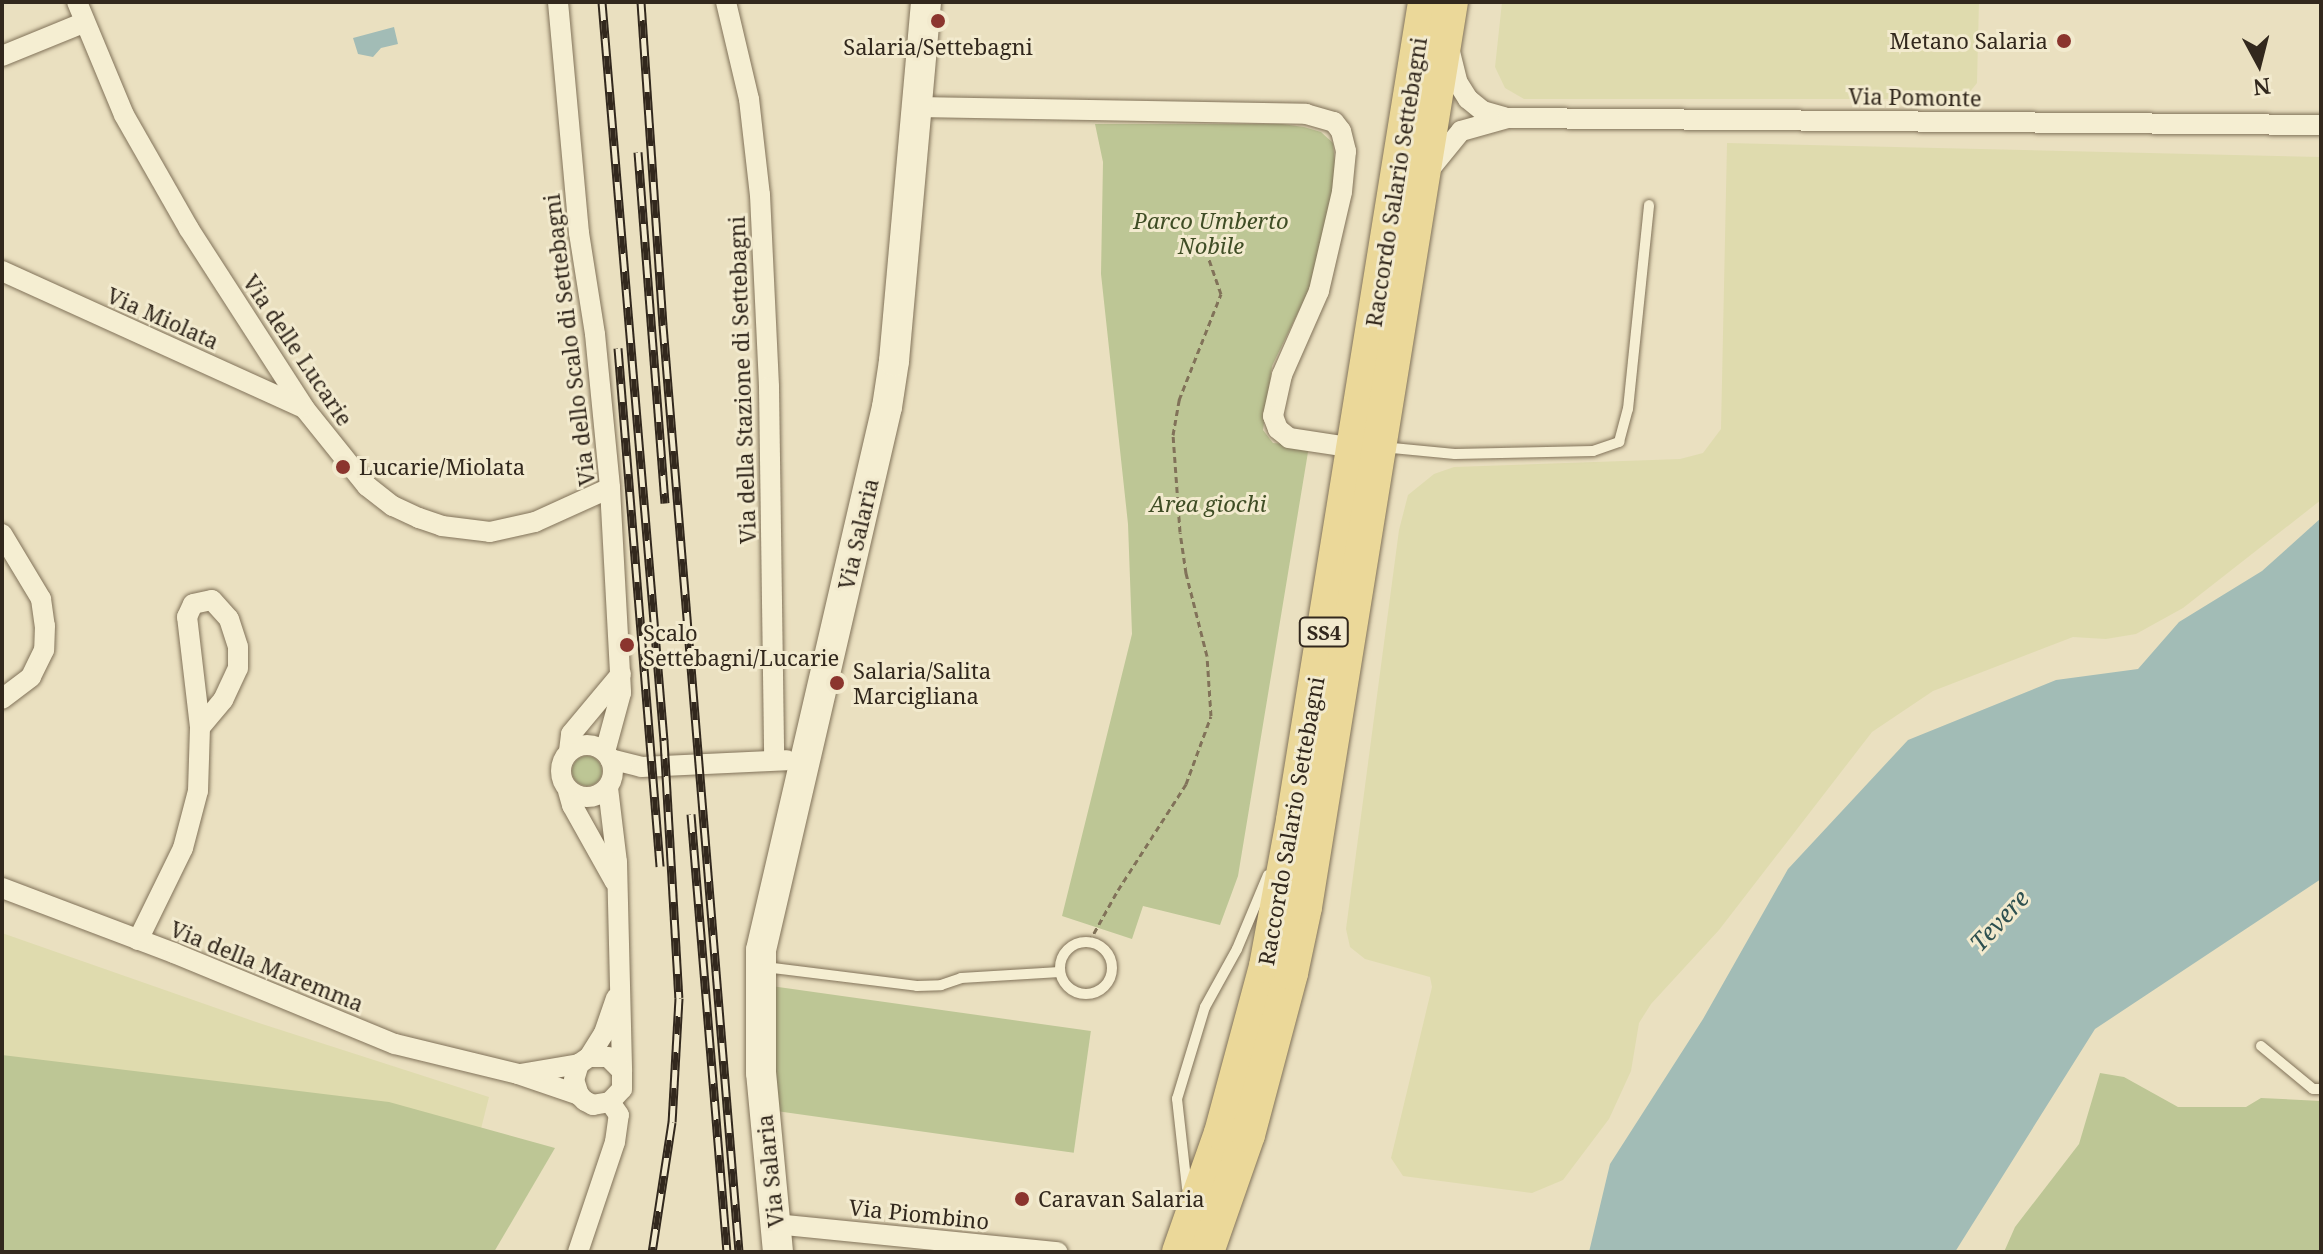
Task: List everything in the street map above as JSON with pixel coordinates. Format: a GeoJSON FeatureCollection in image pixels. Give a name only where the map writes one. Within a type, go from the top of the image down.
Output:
{"type":"FeatureCollection","features":[{"type":"Feature","properties":{"kind":"main road","name":"Raccordo Salario Settebagni"},"geometry":{"type":"LineString","coordinates":[[1207,1252],[1248,1135],[1291,973],[1367,447],[1425,2]]}},
{"type":"Feature","properties":{"kind":"main road","name":"Raccordo Salario Settebagni"},"geometry":{"type":"LineString","coordinates":[[1179,1252],[1197,1206],[1246,1050],[1266,966],[1367,447],[1424,179],[1451,2]]}},
{"type":"Feature","properties":{"kind":"street","name":"Via delle Lucarie"},"geometry":{"type":"LineString","coordinates":[[77,2],[83,23],[124,115],[189,229],[305,409],[367,486],[393,506],[442,526],[490,532],[517,527],[610,488]]}},
{"type":"Feature","properties":{"kind":"street","name":"Via dello Scalo di Settebagni"},"geometry":{"type":"LineString","coordinates":[[558,2],[579,233],[595,334],[610,488],[621,693],[608,755]]}},
{"type":"Feature","properties":{"kind":"street","name":"Via della Stazione di Settebagni"},"geometry":{"type":"LineString","coordinates":[[726,2],[749,99],[760,195],[789,760]]}},
{"type":"Feature","properties":{"kind":"street","name":"Via Salaria"},"geometry":{"type":"LineString","coordinates":[[777,1238],[761,1073],[759,966],[789,760],[887,407],[926,2]]}},
{"type":"Feature","properties":{"kind":"street"},"geometry":{"type":"LineString","coordinates":[[2,56],[83,23]]}},
{"type":"Feature","properties":{"kind":"street","name":"Via Pomonte"},"geometry":{"type":"LineString","coordinates":[[1445,36],[1458,83],[1468,99],[1483,111],[1508,118]]}},
{"type":"Feature","properties":{"kind":"street"},"geometry":{"type":"LineString","coordinates":[[917,107],[1306,114],[1334,122],[1341,131],[1346,151],[1342,192],[1319,291],[1282,375],[1273,416],[1278,429],[1289,438],[1367,447]]}},
{"type":"Feature","properties":{"kind":"street","name":"Via Pomonte"},"geometry":{"type":"LineString","coordinates":[[1424,179],[1446,145],[1461,131],[1482,122],[1508,118],[2321,125]]}},
{"type":"Feature","properties":{"kind":"street","name":"Via Miolata"},"geometry":{"type":"LineString","coordinates":[[2,271],[305,409]]}},
{"type":"Feature","properties":{"kind":"street"},"geometry":{"type":"LineString","coordinates":[[2,534],[41,599],[45,626],[44,650],[31,677],[2,699]]}},
{"type":"Feature","properties":{"kind":"street"},"geometry":{"type":"LineString","coordinates":[[138,940],[169,883],[193,816],[198,791],[200,727],[187,617],[193,604],[212,600],[229,619],[238,647],[238,668],[223,700],[200,727]]}},
{"type":"Feature","properties":{"kind":"street"},"geometry":{"type":"LineString","coordinates":[[615,882],[572,805],[560,775],[563,758],[569,751],[571,734],[621,674]]}},
{"type":"Feature","properties":{"kind":"street"},"geometry":{"type":"LineString","coordinates":[[569,751],[591,745],[641,767],[789,760]]}},
{"type":"Feature","properties":{"kind":"street"},"geometry":{"type":"LineString","coordinates":[[608,755],[617,862],[615,882],[622,1089],[610,1102],[593,1105],[579,1095],[574,1080],[604,1033],[618,990]]}},
{"type":"Feature","properties":{"kind":"street"},"geometry":{"type":"LineString","coordinates":[[568,791],[585,798],[594,797],[641,767]]}},
{"type":"Feature","properties":{"kind":"street","name":"Via della Maremma"},"geometry":{"type":"LineString","coordinates":[[2,888],[395,1044],[518,1074],[579,1095]]}},
{"type":"Feature","properties":{"kind":"street"},"geometry":{"type":"LineString","coordinates":[[584,1061],[608,1057],[622,1071]]}},
{"type":"Feature","properties":{"kind":"street","name":"Via della Maremma"},"geometry":{"type":"LineString","coordinates":[[518,1074],[584,1061]]}},
{"type":"Feature","properties":{"kind":"street"},"geometry":{"type":"LineString","coordinates":[[578,1252],[615,1142],[619,1115],[610,1102]]}},
{"type":"Feature","properties":{"kind":"street","name":"Via Piombino"},"geometry":{"type":"LineString","coordinates":[[777,1238],[1058,1252]]}},
{"type":"Feature","properties":{"kind":"lane"},"geometry":{"type":"LineString","coordinates":[[1367,447],[1455,454],[1593,451],[1619,442],[1628,409],[1649,205]]}},
{"type":"Feature","properties":{"kind":"lane"},"geometry":{"type":"LineString","coordinates":[[1172,1252],[1186,1191],[1186,1165],[1177,1099],[1205,1007],[1237,949],[1293,820]]}},
{"type":"Feature","properties":{"kind":"lane"},"geometry":{"type":"LineString","coordinates":[[1089,942],[1105,950],[1113,966],[1112,975],[1102,990],[1085,995],[1076,993],[1063,981],[1060,972],[1067,950],[1089,942]]}},
{"type":"Feature","properties":{"kind":"lane"},"geometry":{"type":"LineString","coordinates":[[759,966],[917,986],[941,985],[961,978],[1060,972]]}},
{"type":"Feature","properties":{"kind":"lane"},"geometry":{"type":"LineString","coordinates":[[2261,1046],[2313,1089],[2321,1089]]}},
{"type":"Feature","properties":{"kind":"path"},"geometry":{"type":"LineString","coordinates":[[1089,942],[1186,784],[1211,716],[1207,656],[1186,573],[1174,457],[1174,418],[1179,400],[1221,294],[1202,239]]}},
{"type":"Feature","properties":{"kind":"shaded area"},"geometry":{"type":"Polygon","coordinates":[[[1502,2],[1979,2],[1977,83],[1964,99],[1524,99],[1505,88],[1495,67],[1502,2]]]}},
{"type":"Feature","properties":{"kind":"shaded area"},"geometry":{"type":"Polygon","coordinates":[[[1727,143],[2321,157],[2321,500],[2183,608],[2136,634],[2106,639],[2073,637],[1933,691],[1872,732],[1719,930],[1651,1004],[1639,1023],[1631,1071],[1609,1119],[1563,1180],[1532,1193],[1403,1176],[1391,1158],[1432,987],[1430,977],[1365,959],[1350,947],[1346,929],[1399,530],[1408,495],[1434,474],[1454,467],[1680,459],[1703,453],[1721,429],[1727,143]]]}},
{"type":"Feature","properties":{"kind":"shaded area"},"geometry":{"type":"Polygon","coordinates":[[[2,933],[259,1023],[489,1097],[450,1252],[2,1252],[2,933]]]}},
{"type":"Feature","properties":{"kind":"green space","name":"Parco Umberto Nobile"},"geometry":{"type":"Polygon","coordinates":[[[1095,124],[1282,124],[1304,127],[1321,132],[1333,143],[1337,185],[1310,288],[1272,366],[1263,430],[1273,443],[1309,446],[1238,876],[1220,925],[1143,906],[1132,939],[1062,916],[1132,634],[1128,524],[1101,274],[1103,162],[1095,124]]]}},
{"type":"Feature","properties":{"kind":"green space"},"geometry":{"type":"Polygon","coordinates":[[[587,756],[598,760],[602,771],[598,782],[587,786],[576,782],[572,771],[576,760],[587,756]]]}},
{"type":"Feature","properties":{"kind":"green space"},"geometry":{"type":"Polygon","coordinates":[[[771,986],[1091,1031],[1074,1153],[754,1108],[771,986]]]}},
{"type":"Feature","properties":{"kind":"green space"},"geometry":{"type":"Polygon","coordinates":[[[2,1055],[389,1102],[555,1148],[494,1252],[2,1252],[2,1055]]]}},
{"type":"Feature","properties":{"kind":"green space"},"geometry":{"type":"Polygon","coordinates":[[[2100,1073],[2124,1077],[2178,1107],[2246,1107],[2261,1098],[2321,1101],[2321,1252],[2004,1252],[2015,1227],[2079,1144],[2100,1073]]]}},
{"type":"Feature","properties":{"kind":"water"},"geometry":{"type":"Polygon","coordinates":[[[394,27],[398,44],[381,48],[373,57],[358,54],[353,38],[394,27]]]}},
{"type":"Feature","properties":{"kind":"water","name":"Tevere"},"geometry":{"type":"Polygon","coordinates":[[[2321,518],[2321,879],[2095,1029],[1955,1252],[1589,1252],[1610,1164],[1703,1019],[1788,869],[1908,740],[2056,680],[2138,669],[2179,622],[2262,571],[2321,518]]]}},
{"type":"Feature","properties":{"kind":"railway"},"geometry":{"type":"LineString","coordinates":[[602,2],[664,740],[679,998],[672,1122],[652,1252]]}},
{"type":"Feature","properties":{"kind":"railway"},"geometry":{"type":"LineString","coordinates":[[641,2],[663,325],[739,1252]]}},
{"type":"Feature","properties":{"kind":"railway"},"geometry":{"type":"LineString","coordinates":[[638,152],[665,503]]}},
{"type":"Feature","properties":{"kind":"railway"},"geometry":{"type":"LineString","coordinates":[[618,348],[660,866]]}},
{"type":"Feature","properties":{"kind":"railway"},"geometry":{"type":"LineString","coordinates":[[691,814],[727,1252]]}},
{"type":"Feature","properties":{"kind":"place","name":"Salaria/Settebagni"},"geometry":{"type":"Point","coordinates":[938,21]}},
{"type":"Feature","properties":{"kind":"place","name":"Metano Salaria"},"geometry":{"type":"Point","coordinates":[2064,41]}},
{"type":"Feature","properties":{"kind":"place","name":"Lucarie/Miolata"},"geometry":{"type":"Point","coordinates":[343,467]}},
{"type":"Feature","properties":{"kind":"place","name":"Scalo Settebagni/Lucarie"},"geometry":{"type":"Point","coordinates":[627,645]}},
{"type":"Feature","properties":{"kind":"place","name":"Salaria/Salita Marcigliana"},"geometry":{"type":"Point","coordinates":[837,683]}},
{"type":"Feature","properties":{"kind":"place","name":"Caravan Salaria"},"geometry":{"type":"Point","coordinates":[1022,1199]}},
{"type":"Feature","properties":{"kind":"park label","name":"Area giochi"},"geometry":{"type":"Point","coordinates":[1208,504]}}]}
